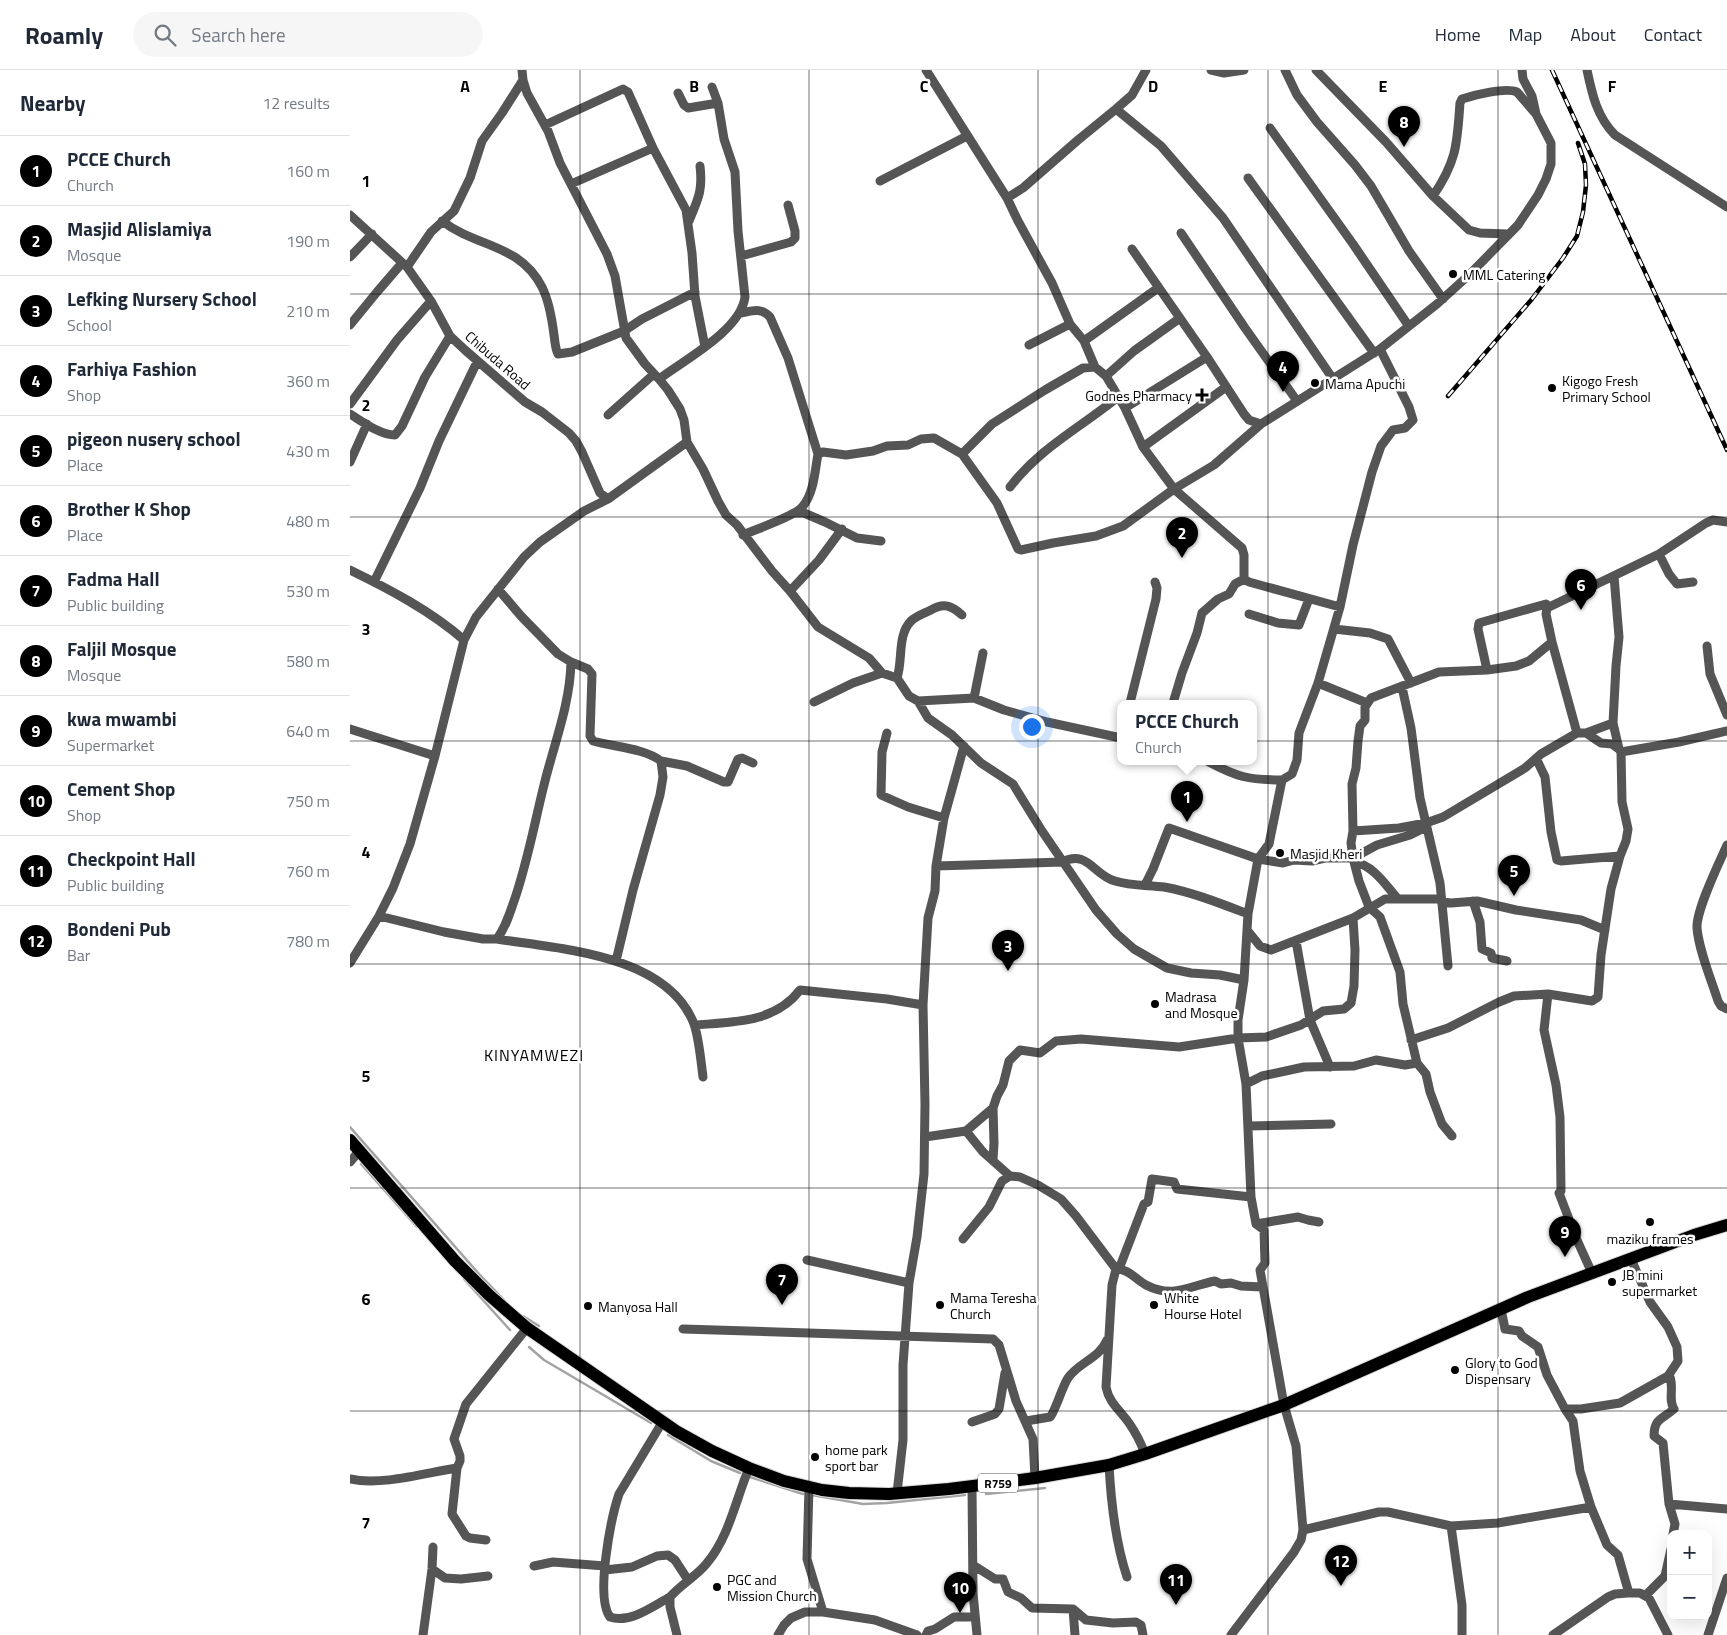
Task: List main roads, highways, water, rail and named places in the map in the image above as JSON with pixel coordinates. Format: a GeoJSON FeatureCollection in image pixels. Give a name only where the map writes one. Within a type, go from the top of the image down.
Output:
{"type":"FeatureCollection","features":[{"type":"Feature","properties":{"kind":"main road","name":"R759"},"geometry":{"type":"LineString","coordinates":[[350,1140],[455,1262],[488,1295],[527,1328],[663,1422],[712,1450],[749,1468],[784,1481],[822,1490],[849,1493],[897,1493],[972,1486],[1035,1478],[1109,1465],[1284,1405],[1528,1297],[1694,1235],[1727,1225]]}},
{"type":"Feature","properties":{"kind":"waterway"},"geometry":{"type":"LineString","coordinates":[[350,1127],[505,1301]]}},
{"type":"Feature","properties":{"kind":"waterway"},"geometry":{"type":"LineString","coordinates":[[361,1164],[417,1227]]}},
{"type":"Feature","properties":{"kind":"waterway"},"geometry":{"type":"LineString","coordinates":[[464,1279],[510,1330]]}},
{"type":"Feature","properties":{"kind":"waterway"},"geometry":{"type":"LineString","coordinates":[[523,1316],[539,1326]]}},
{"type":"Feature","properties":{"kind":"waterway"},"geometry":{"type":"LineString","coordinates":[[529,1347],[544,1360],[651,1423]]}},
{"type":"Feature","properties":{"kind":"waterway"},"geometry":{"type":"LineString","coordinates":[[668,1435],[711,1461],[740,1473]]}},
{"type":"Feature","properties":{"kind":"waterway"},"geometry":{"type":"LineString","coordinates":[[750,1477],[803,1494]]}},
{"type":"Feature","properties":{"kind":"waterway"},"geometry":{"type":"LineString","coordinates":[[986,1494],[1045,1488]]}},
{"type":"Feature","properties":{"kind":"waterway"},"geometry":{"type":"LineString","coordinates":[[812,1495],[863,1504],[965,1495]]}},
{"type":"Feature","properties":{"kind":"railway"},"geometry":{"type":"LineString","coordinates":[[1552,70],[1727,450]]}},
{"type":"Feature","properties":{"kind":"railway"},"geometry":{"type":"LineString","coordinates":[[1448,396],[1532,299],[1577,236],[1583,212],[1586,185],[1585,164],[1578,143]]}},
{"type":"Feature","properties":{"kind":"place","name":"Faljil Mosque"},"geometry":{"type":"Point","coordinates":[1404,147]}},
{"type":"Feature","properties":{"kind":"place","name":"MML Catering"},"geometry":{"type":"Point","coordinates":[1453,274]}},
{"type":"Feature","properties":{"kind":"place","name":"Mama Apuchi"},"geometry":{"type":"Point","coordinates":[1315,383]}},
{"type":"Feature","properties":{"kind":"place","name":"Kigogo Fresh Primary School"},"geometry":{"type":"Point","coordinates":[1552,388]}},
{"type":"Feature","properties":{"kind":"place","name":"Farhiya Fashion"},"geometry":{"type":"Point","coordinates":[1283,392]}},
{"type":"Feature","properties":{"kind":"place","name":"Godnes Pharmacy"},"geometry":{"type":"Point","coordinates":[1202,395]}},
{"type":"Feature","properties":{"kind":"place","name":"Masjid Alislamiya"},"geometry":{"type":"Point","coordinates":[1182,558]}},
{"type":"Feature","properties":{"kind":"place","name":"Brother K Shop"},"geometry":{"type":"Point","coordinates":[1581,610]}},
{"type":"Feature","properties":{"kind":"place","name":"PCCE Church"},"geometry":{"type":"Point","coordinates":[1187,822]}},
{"type":"Feature","properties":{"kind":"place","name":"Masjid Kheri"},"geometry":{"type":"Point","coordinates":[1280,853]}},
{"type":"Feature","properties":{"kind":"place","name":"pigeon nusery school"},"geometry":{"type":"Point","coordinates":[1514,896]}},
{"type":"Feature","properties":{"kind":"place","name":"Lefking Nursery School"},"geometry":{"type":"Point","coordinates":[1008,971]}},
{"type":"Feature","properties":{"kind":"place","name":"Madrasa and Mosque"},"geometry":{"type":"Point","coordinates":[1155,1004]}},
{"type":"Feature","properties":{"kind":"place","name":"maziku frames"},"geometry":{"type":"Point","coordinates":[1650,1222]}},
{"type":"Feature","properties":{"kind":"place","name":"kwa mwambi"},"geometry":{"type":"Point","coordinates":[1565,1257]}},
{"type":"Feature","properties":{"kind":"place","name":"JB mini supermarket"},"geometry":{"type":"Point","coordinates":[1612,1282]}},
{"type":"Feature","properties":{"kind":"place","name":"Fadma Hall"},"geometry":{"type":"Point","coordinates":[782,1305]}},
{"type":"Feature","properties":{"kind":"place","name":"Mama Teresha Church"},"geometry":{"type":"Point","coordinates":[940,1305]}},
{"type":"Feature","properties":{"kind":"place","name":"White Hourse Hotel"},"geometry":{"type":"Point","coordinates":[1154,1305]}},
{"type":"Feature","properties":{"kind":"place","name":"Manyosa Hall"},"geometry":{"type":"Point","coordinates":[588,1306]}},
{"type":"Feature","properties":{"kind":"place","name":"Glory to God Dispensary"},"geometry":{"type":"Point","coordinates":[1455,1370]}},
{"type":"Feature","properties":{"kind":"place","name":"home park sport bar"},"geometry":{"type":"Point","coordinates":[815,1457]}},
{"type":"Feature","properties":{"kind":"place","name":"Bondeni Pub"},"geometry":{"type":"Point","coordinates":[1341,1586]}},
{"type":"Feature","properties":{"kind":"place","name":"PGC and Mission Church"},"geometry":{"type":"Point","coordinates":[717,1587]}},
{"type":"Feature","properties":{"kind":"place","name":"Checkpoint Hall"},"geometry":{"type":"Point","coordinates":[1176,1605]}},
{"type":"Feature","properties":{"kind":"place","name":"Cement Shop"},"geometry":{"type":"Point","coordinates":[960,1613]}},
{"type":"Feature","properties":{"kind":"district","name":"KINYAMWEZI"},"geometry":{"type":"Point","coordinates":[534,1055]}}]}
